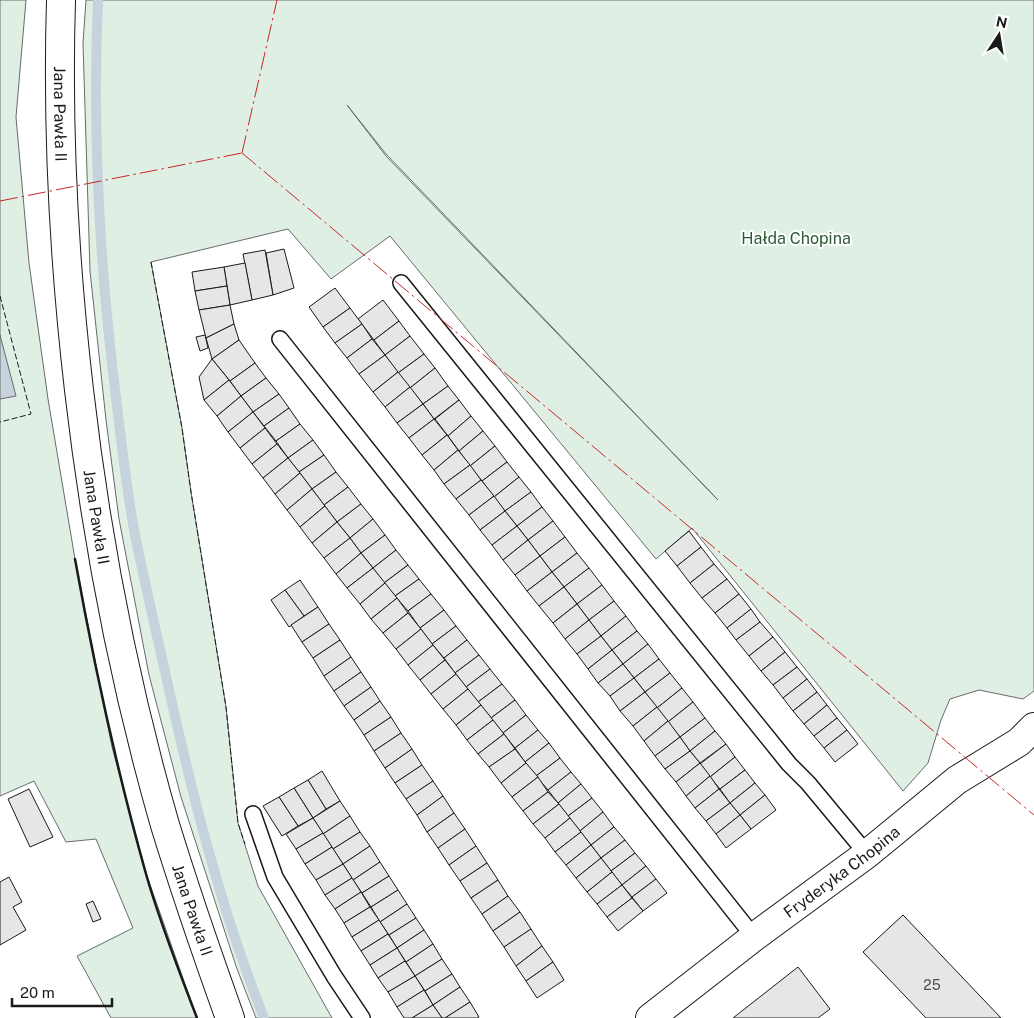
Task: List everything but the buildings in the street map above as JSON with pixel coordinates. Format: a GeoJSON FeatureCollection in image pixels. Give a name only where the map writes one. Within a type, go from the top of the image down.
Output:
{"type":"FeatureCollection","features":[{"type":"Feature","properties":{"kind":"main road","name":"Jana Pawła II"},"geometry":{"type":"LineString","coordinates":[[61,0],[60,146],[65,254],[69,305],[88,463],[100,543],[116,628],[133,702],[165,824],[199,933],[230,1018]]}},
{"type":"Feature","properties":{"kind":"main road","name":"Fryderyka Chopina"},"geometry":{"type":"LineString","coordinates":[[650,1018],[754,937],[867,854],[957,780],[1029,741]]}},
{"type":"Feature","properties":{"kind":"lane"},"geometry":{"type":"LineString","coordinates":[[401,283],[788,764],[808,782],[867,854]]}},
{"type":"Feature","properties":{"kind":"lane"},"geometry":{"type":"LineString","coordinates":[[280,340],[754,937]]}},
{"type":"Feature","properties":{"kind":"lane"},"geometry":{"type":"LineString","coordinates":[[253,814],[275,876],[334,976],[362,1018]]}},
{"type":"Feature","properties":{"kind":"green space"},"geometry":{"type":"Polygon","coordinates":[[[0,0],[26,0],[16,117],[29,263],[48,399],[75,559],[112,747],[147,876],[197,1018],[111,1018],[77,956],[133,928],[96,839],[66,842],[34,781],[0,796],[0,0]]]}},
{"type":"Feature","properties":{"kind":"green space","name":"Hałda Chopina"},"geometry":{"type":"Polygon","coordinates":[[[86,0],[1034,0],[1034,691],[1023,699],[979,690],[950,699],[941,720],[928,763],[903,791],[692,528],[656,559],[390,236],[331,279],[288,229],[151,262],[182,428],[226,707],[238,823],[258,886],[332,1018],[256,1018],[237,969],[181,797],[149,675],[119,519],[90,271],[83,43],[86,0]],[[347,105],[386,156],[718,500],[386,154],[347,105]]]}},
{"type":"Feature","properties":{"kind":"shaded area"},"geometry":{"type":"Polygon","coordinates":[[[0,335],[16,396],[0,399],[0,335]]]}},
{"type":"Feature","properties":{"kind":"waterway"},"geometry":{"type":"LineString","coordinates":[[98,0],[96,102],[102,254],[111,356],[132,519],[195,801],[219,889],[264,1018]]}},
{"type":"Feature","properties":{"kind":"fence"},"geometry":{"type":"LineString","coordinates":[[151,262],[182,428],[226,707],[238,823],[245,844]]}},
{"type":"Feature","properties":{"kind":"fence"},"geometry":{"type":"LineString","coordinates":[[0,296],[31,414],[0,422]]}},
{"type":"Feature","properties":{"kind":"wall"},"geometry":{"type":"LineString","coordinates":[[75,559],[107,718],[135,835],[157,911],[197,1018]]}},
{"type":"Feature","properties":{"kind":"power"},"geometry":{"type":"LineString","coordinates":[[242,153],[277,0]]}},
{"type":"Feature","properties":{"kind":"power"},"geometry":{"type":"LineString","coordinates":[[242,153],[1034,815]]}},
{"type":"Feature","properties":{"kind":"power"},"geometry":{"type":"LineString","coordinates":[[0,201],[242,153]]}}]}
